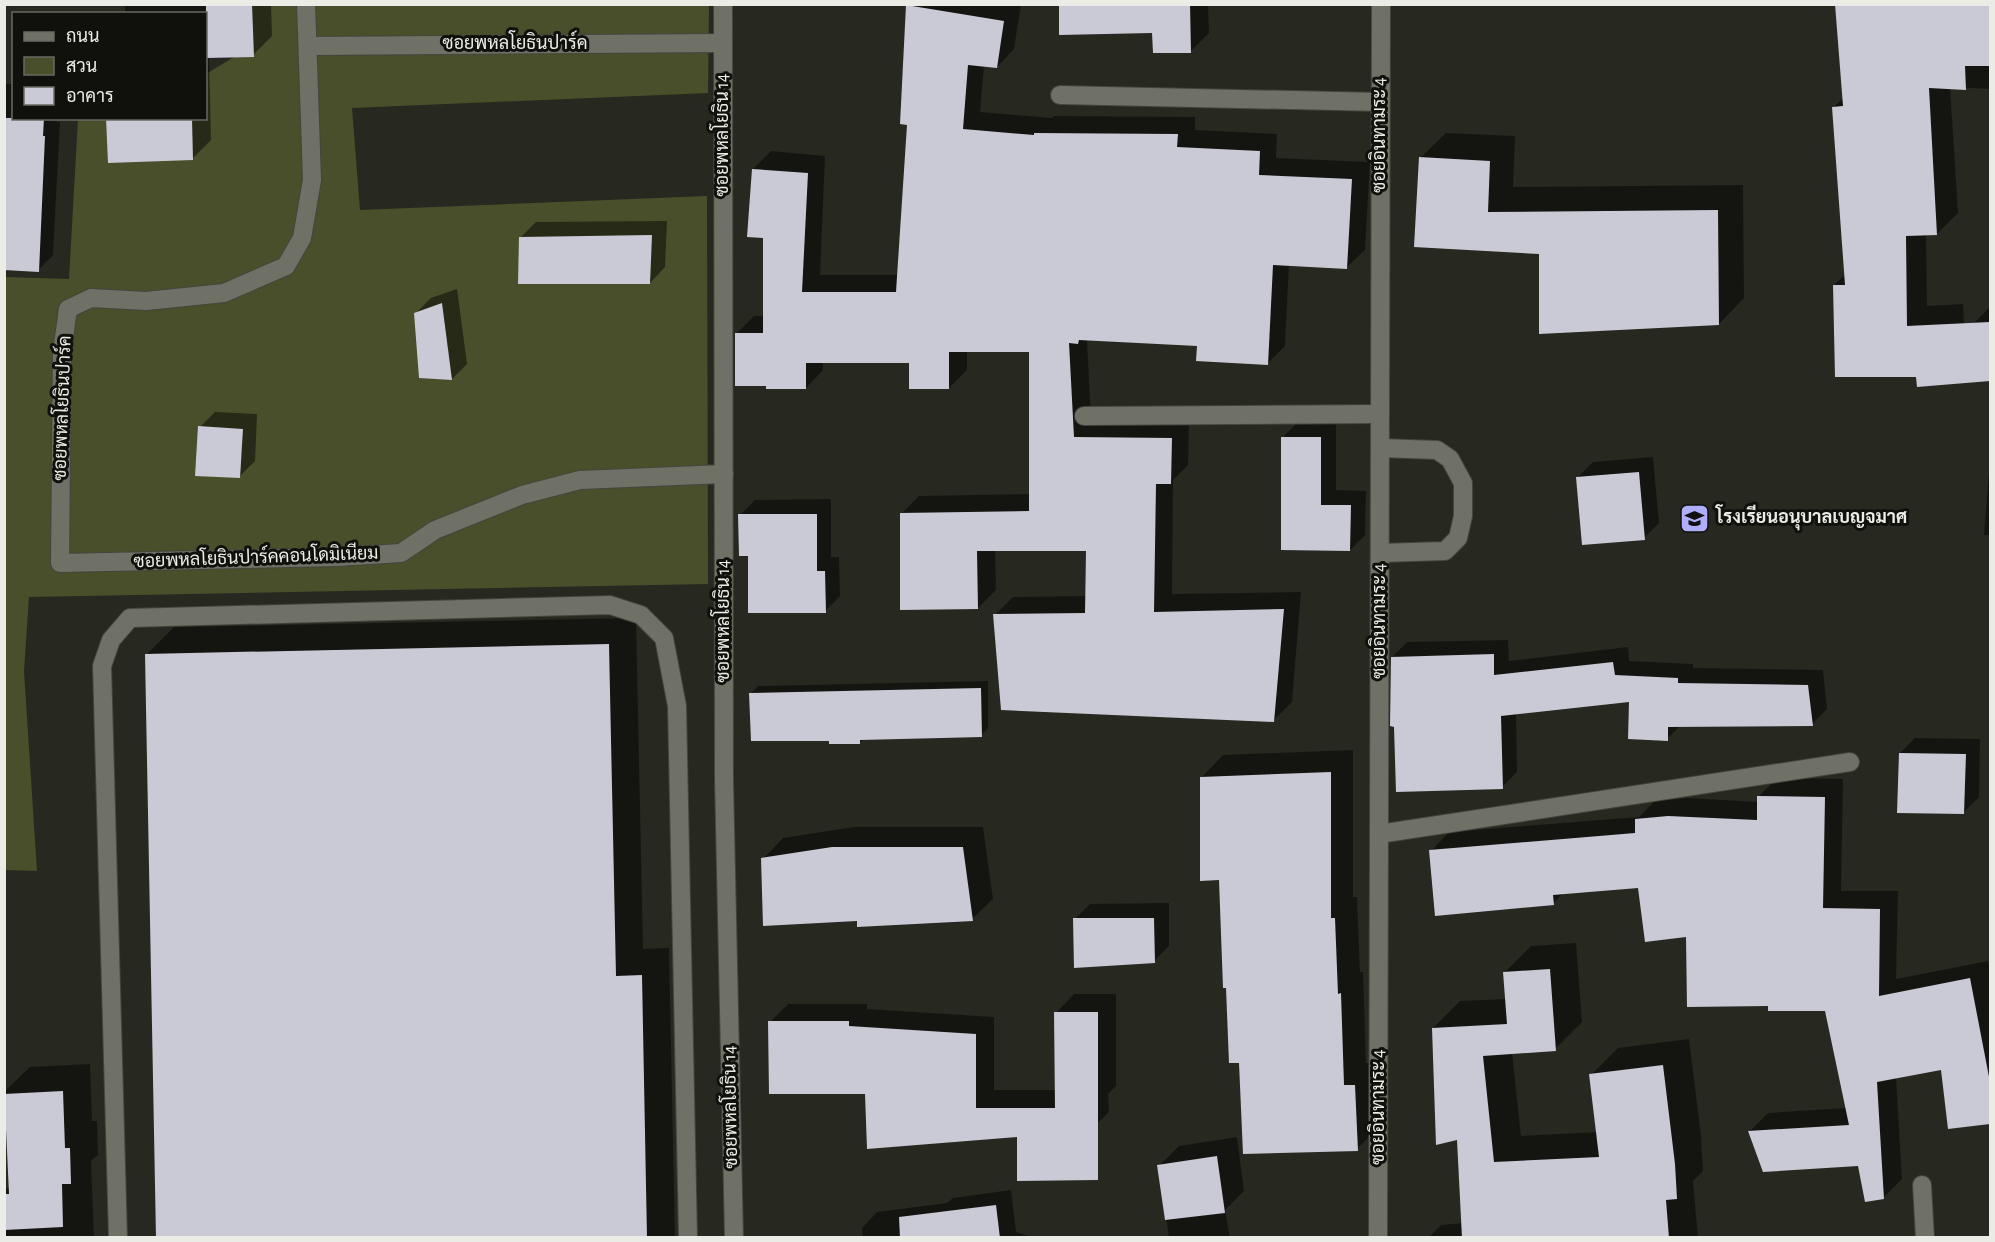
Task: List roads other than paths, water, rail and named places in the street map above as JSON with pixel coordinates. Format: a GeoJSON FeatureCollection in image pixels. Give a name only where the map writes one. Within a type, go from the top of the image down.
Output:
{"type":"FeatureCollection","features":[{"type":"Feature","properties":{"kind":"street","name":"ซอยพหลโยธินปาร์ค"},"geometry":{"type":"LineString","coordinates":[[60,563],[62,352],[68,309],[91,298],[146,301],[225,293],[286,266],[302,238],[312,180],[306,4]]}},
{"type":"Feature","properties":{"kind":"street","name":"ซอยพหลโยธิน 14"},"geometry":{"type":"LineString","coordinates":[[723,4],[724,791],[734,1238]]}},
{"type":"Feature","properties":{"kind":"street","name":"ซอยอินทามระ 4"},"geometry":{"type":"LineString","coordinates":[[1378,1238],[1381,4]]}},
{"type":"Feature","properties":{"kind":"street","name":"ซอยพหลโยธินปาร์ค"},"geometry":{"type":"LineString","coordinates":[[308,46],[722,43]]}},
{"type":"Feature","properties":{"kind":"street"},"geometry":{"type":"LineString","coordinates":[[1060,95],[1380,102]]}},
{"type":"Feature","properties":{"kind":"street"},"geometry":{"type":"LineString","coordinates":[[1084,416],[1380,414]]}},
{"type":"Feature","properties":{"kind":"street"},"geometry":{"type":"LineString","coordinates":[[1380,448],[1437,450],[1450,459],[1463,483],[1463,516],[1458,538],[1445,551],[1380,553]]}},
{"type":"Feature","properties":{"kind":"street","name":"ซอยพหลโยธินปาร์คคอนโดมิเนียม"},"geometry":{"type":"LineString","coordinates":[[60,563],[337,557],[400,553],[435,530],[522,495],[580,480],[724,474]]}},
{"type":"Feature","properties":{"kind":"street"},"geometry":{"type":"LineString","coordinates":[[118,1238],[102,666],[111,640],[130,618],[610,605],[641,615],[664,639],[677,706],[688,1238]]}},
{"type":"Feature","properties":{"kind":"street"},"geometry":{"type":"LineString","coordinates":[[1379,834],[1850,762]]}},
{"type":"Feature","properties":{"kind":"street"},"geometry":{"type":"LineString","coordinates":[[1922,1185],[1925,1238]]}},
{"type":"Feature","properties":{"kind":"place","name":"โรงเรียนอนุบาลเบญจมาศ"},"geometry":{"type":"Point","coordinates":[1695,518]}}]}
